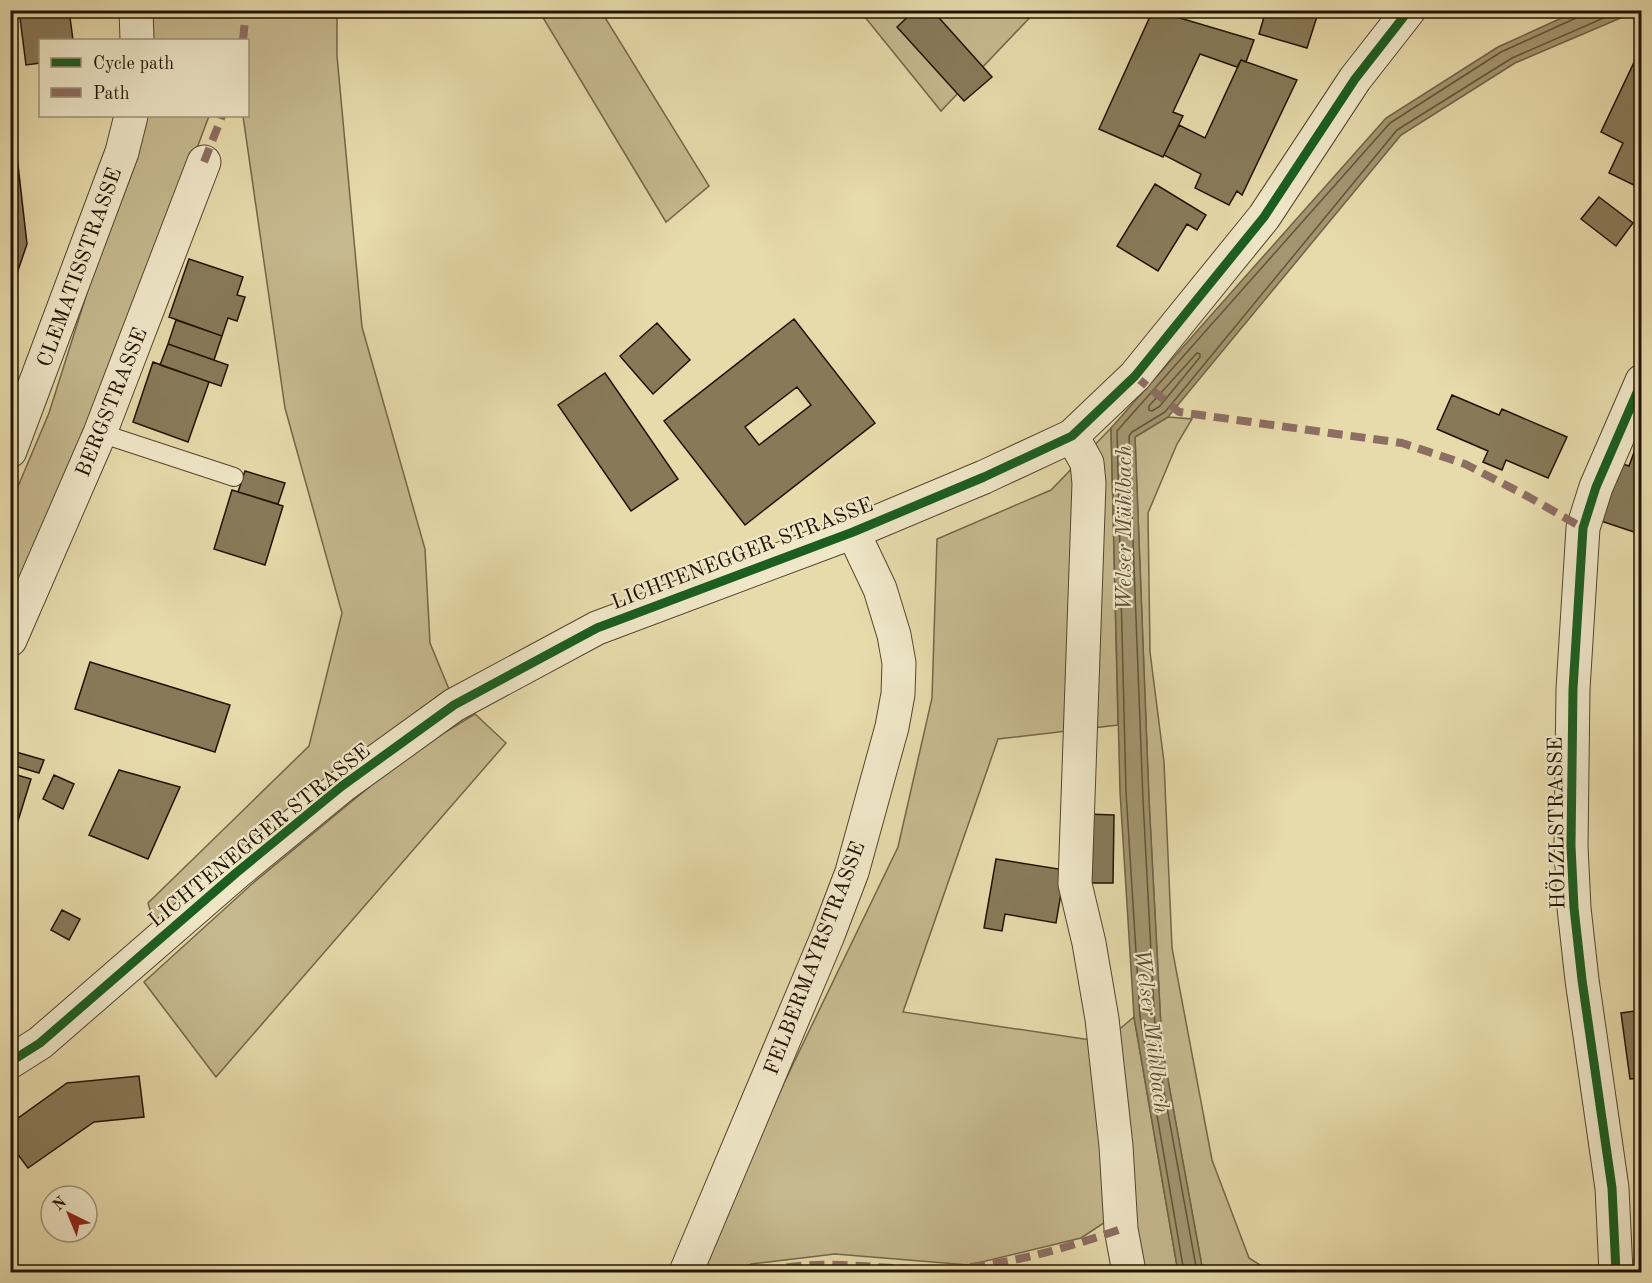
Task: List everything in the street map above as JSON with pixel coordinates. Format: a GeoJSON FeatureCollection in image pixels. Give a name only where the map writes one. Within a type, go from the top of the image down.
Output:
{"type":"FeatureCollection","features":[{"type":"Feature","properties":{"kind":"street"},"geometry":{"type":"LineString","coordinates":[[136,10],[137,39]]}},
{"type":"Feature","properties":{"kind":"street","name":"LICHTENEGGER STRASSE"},"geometry":{"type":"LineString","coordinates":[[10,1062],[40,1043],[236,873],[342,786],[454,705],[597,628],[853,532],[984,477],[1072,436],[1135,375],[1264,217],[1355,79],[1409,10]]}},
{"type":"Feature","properties":{"kind":"street","name":"CLEMATISSTRASSE"},"geometry":{"type":"LineString","coordinates":[[10,451],[122,152],[131,117]]}},
{"type":"Feature","properties":{"kind":"street","name":"BERGSTRASSE"},"geometry":{"type":"LineString","coordinates":[[10,640],[100,433],[204,162]]}},
{"type":"Feature","properties":{"kind":"street","name":"HÖLZLSTRASSE"},"geometry":{"type":"LineString","coordinates":[[1616,1272],[1612,1188],[1574,908],[1571,846],[1574,689],[1583,528],[1596,487],[1641,381]]}},
{"type":"Feature","properties":{"kind":"street"},"geometry":{"type":"LineString","coordinates":[[1072,436],[1088,463],[1089,483],[1075,884],[1089,943],[1101,1019],[1116,1146],[1121,1229],[1129,1272]]}},
{"type":"Feature","properties":{"kind":"street","name":"FELBERMAYRSTRASSE"},"geometry":{"type":"LineString","coordinates":[[686,1272],[852,872],[892,727],[898,694],[899,663],[894,635],[880,589],[853,532]]}},
{"type":"Feature","properties":{"kind":"lane"},"geometry":{"type":"LineString","coordinates":[[100,433],[234,477]]}},
{"type":"Feature","properties":{"kind":"shaded area"},"geometry":{"type":"Polygon","coordinates":[[[151,11],[337,11],[337,56],[362,327],[425,549],[430,643],[451,694],[156,930],[148,903],[309,746],[342,613],[285,408],[243,117],[249,117],[249,39],[153,39],[151,11]]]}},
{"type":"Feature","properties":{"kind":"shaded area"},"geometry":{"type":"Polygon","coordinates":[[[539,11],[601,11],[709,186],[666,222],[539,11]]]}},
{"type":"Feature","properties":{"kind":"shaded area"},"geometry":{"type":"Polygon","coordinates":[[[860,11],[1036,11],[941,111],[860,11]]]}},
{"type":"Feature","properties":{"kind":"shaded area"},"geometry":{"type":"Polygon","coordinates":[[[143,117],[209,117],[76,471],[11,617],[11,503],[49,413],[143,117]]]}},
{"type":"Feature","properties":{"kind":"shaded area"},"geometry":{"type":"Polygon","coordinates":[[[1168,417],[1192,419],[1177,444],[1148,513],[1150,652],[1164,762],[1172,948],[1212,1160],[1249,1258],[1271,1272],[1203,1272],[1162,1047],[1149,800],[1135,437],[1168,417]]]}},
{"type":"Feature","properties":{"kind":"shaded area"},"geometry":{"type":"Polygon","coordinates":[[[1111,428],[1118,725],[998,739],[903,1012],[1104,1042],[1134,1017],[1178,1272],[1141,1272],[1131,1205],[1081,1238],[969,1265],[835,1254],[751,1264],[738,1272],[701,1272],[784,1083],[898,847],[932,698],[937,539],[1051,490],[1111,428]]]}},
{"type":"Feature","properties":{"kind":"shaded area"},"geometry":{"type":"Polygon","coordinates":[[[475,714],[506,743],[216,1077],[144,982],[252,884],[409,754],[475,714]]]}},
{"type":"Feature","properties":{"kind":"water","name":"Welser Mühlbach"},"geometry":{"type":"Polygon","coordinates":[[[1579,10],[1637,11],[1515,63],[1401,135],[1168,417],[1135,437],[1149,800],[1162,1047],[1203,1272],[1178,1272],[1134,1017],[1120,792],[1111,428],[1386,118],[1498,47],[1579,10]]]}},
{"type":"Feature","properties":{"kind":"building"},"geometry":{"type":"Polygon","coordinates":[[[19,10],[69,10],[73,39],[39,39],[39,63],[26,65],[19,10]]]}},
{"type":"Feature","properties":{"kind":"building"},"geometry":{"type":"Polygon","coordinates":[[[915,10],[932,10],[992,77],[964,101],[897,27],[915,10]]]}},
{"type":"Feature","properties":{"kind":"building"},"geometry":{"type":"Polygon","coordinates":[[[1153,10],[1254,40],[1246,62],[1241,60],[1237,67],[1200,54],[1173,112],[1183,116],[1163,157],[1099,129],[1153,10]]]}},
{"type":"Feature","properties":{"kind":"building"},"geometry":{"type":"Polygon","coordinates":[[[1266,10],[1319,10],[1307,48],[1259,34],[1266,10]]]}},
{"type":"Feature","properties":{"kind":"building"},"geometry":{"type":"Polygon","coordinates":[[[1638,54],[1642,55],[1642,189],[1609,173],[1623,143],[1601,132],[1638,54]]]}},
{"type":"Feature","properties":{"kind":"building"},"geometry":{"type":"Polygon","coordinates":[[[1241,60],[1297,80],[1242,195],[1237,191],[1229,205],[1195,188],[1201,174],[1164,155],[1179,125],[1205,138],[1241,60]]]}},
{"type":"Feature","properties":{"kind":"building"},"geometry":{"type":"Polygon","coordinates":[[[10,95],[27,244],[10,294],[10,95]]]}},
{"type":"Feature","properties":{"kind":"building"},"geometry":{"type":"Polygon","coordinates":[[[1155,184],[1206,215],[1197,230],[1187,224],[1158,271],[1117,246],[1155,184]]]}},
{"type":"Feature","properties":{"kind":"building"},"geometry":{"type":"Polygon","coordinates":[[[1599,197],[1633,223],[1616,246],[1581,219],[1599,197]]]}},
{"type":"Feature","properties":{"kind":"building"},"geometry":{"type":"Polygon","coordinates":[[[189,259],[243,277],[237,295],[245,297],[237,321],[228,318],[222,336],[169,317],[189,259]]]}},
{"type":"Feature","properties":{"kind":"building"},"geometry":{"type":"Polygon","coordinates":[[[794,319],[875,423],[745,525],[664,421],[794,319]],[[797,387],[745,427],[759,445],[811,405],[797,387]]]}},
{"type":"Feature","properties":{"kind":"building"},"geometry":{"type":"Polygon","coordinates":[[[176,320],[222,336],[214,360],[168,344],[176,320]]]}},
{"type":"Feature","properties":{"kind":"building"},"geometry":{"type":"Polygon","coordinates":[[[657,323],[690,360],[653,394],[620,356],[657,323]]]}},
{"type":"Feature","properties":{"kind":"building"},"geometry":{"type":"Polygon","coordinates":[[[168,344],[228,365],[221,386],[160,365],[168,344]]]}},
{"type":"Feature","properties":{"kind":"building"},"geometry":{"type":"Polygon","coordinates":[[[153,362],[209,382],[188,442],[133,422],[153,362]]]}},
{"type":"Feature","properties":{"kind":"building"},"geometry":{"type":"Polygon","coordinates":[[[605,373],[678,479],[631,511],[558,405],[605,373]]]}},
{"type":"Feature","properties":{"kind":"building"},"geometry":{"type":"Polygon","coordinates":[[[1452,395],[1499,415],[1502,409],[1567,437],[1548,478],[1506,460],[1502,470],[1483,462],[1488,451],[1437,429],[1452,395]]]}},
{"type":"Feature","properties":{"kind":"building"},"geometry":{"type":"Polygon","coordinates":[[[1637,444],[1642,445],[1642,519],[1637,533],[1601,521],[1620,463],[1629,466],[1637,444]]]}},
{"type":"Feature","properties":{"kind":"building"},"geometry":{"type":"Polygon","coordinates":[[[245,471],[285,483],[278,504],[238,492],[245,471]]]}},
{"type":"Feature","properties":{"kind":"building"},"geometry":{"type":"Polygon","coordinates":[[[232,490],[283,506],[265,565],[214,549],[232,490]]]}},
{"type":"Feature","properties":{"kind":"building"},"geometry":{"type":"Polygon","coordinates":[[[90,662],[230,705],[215,752],[75,709],[90,662]]]}},
{"type":"Feature","properties":{"kind":"building"},"geometry":{"type":"Polygon","coordinates":[[[16,752],[44,760],[39,773],[12,765],[16,752]]]}},
{"type":"Feature","properties":{"kind":"building"},"geometry":{"type":"Polygon","coordinates":[[[119,770],[180,787],[148,859],[89,835],[119,770]]]}},
{"type":"Feature","properties":{"kind":"building"},"geometry":{"type":"Polygon","coordinates":[[[10,773],[31,779],[13,837],[10,837],[10,773]]]}},
{"type":"Feature","properties":{"kind":"building"},"geometry":{"type":"Polygon","coordinates":[[[54,775],[74,784],[63,809],[43,799],[54,775]]]}},
{"type":"Feature","properties":{"kind":"building"},"geometry":{"type":"Polygon","coordinates":[[[1086,814],[1114,815],[1113,883],[1085,883],[1086,814]]]}},
{"type":"Feature","properties":{"kind":"building"},"geometry":{"type":"Polygon","coordinates":[[[996,859],[1065,870],[1056,923],[1005,914],[1002,931],[984,928],[996,859]]]}},
{"type":"Feature","properties":{"kind":"building"},"geometry":{"type":"Polygon","coordinates":[[[62,910],[80,919],[69,940],[51,930],[62,910]]]}},
{"type":"Feature","properties":{"kind":"building"},"geometry":{"type":"Polygon","coordinates":[[[1642,1010],[1642,1078],[1630,1079],[1621,1013],[1642,1010]]]}},
{"type":"Feature","properties":{"kind":"building"},"geometry":{"type":"Polygon","coordinates":[[[139,1076],[144,1117],[94,1122],[28,1168],[10,1144],[10,1124],[67,1083],[139,1076]]]}},
{"type":"Feature","properties":{"kind":"marked path"},"geometry":{"type":"LineString","coordinates":[[243,39],[246,10]]}},
{"type":"Feature","properties":{"kind":"marked path"},"geometry":{"type":"LineString","coordinates":[[204,162],[222,117]]}},
{"type":"Feature","properties":{"kind":"marked path"},"geometry":{"type":"LineString","coordinates":[[1135,376],[1179,412],[1402,443],[1465,464],[1583,528]]}},
{"type":"Feature","properties":{"kind":"marked path"},"geometry":{"type":"LineString","coordinates":[[764,1272],[810,1265],[924,1269],[970,1267],[1036,1255],[1121,1229]]}},
{"type":"Feature","properties":{"kind":"cycle path"},"geometry":{"type":"LineString","coordinates":[[10,1062],[40,1043],[236,873],[342,786],[454,705],[597,628],[853,532],[984,477],[1072,436],[1135,376],[1264,217],[1355,79],[1409,10]]}},
{"type":"Feature","properties":{"kind":"cycle path"},"geometry":{"type":"LineString","coordinates":[[1616,1272],[1612,1188],[1574,908],[1571,846],[1573,689],[1583,528],[1596,487],[1642,381]]}}]}
